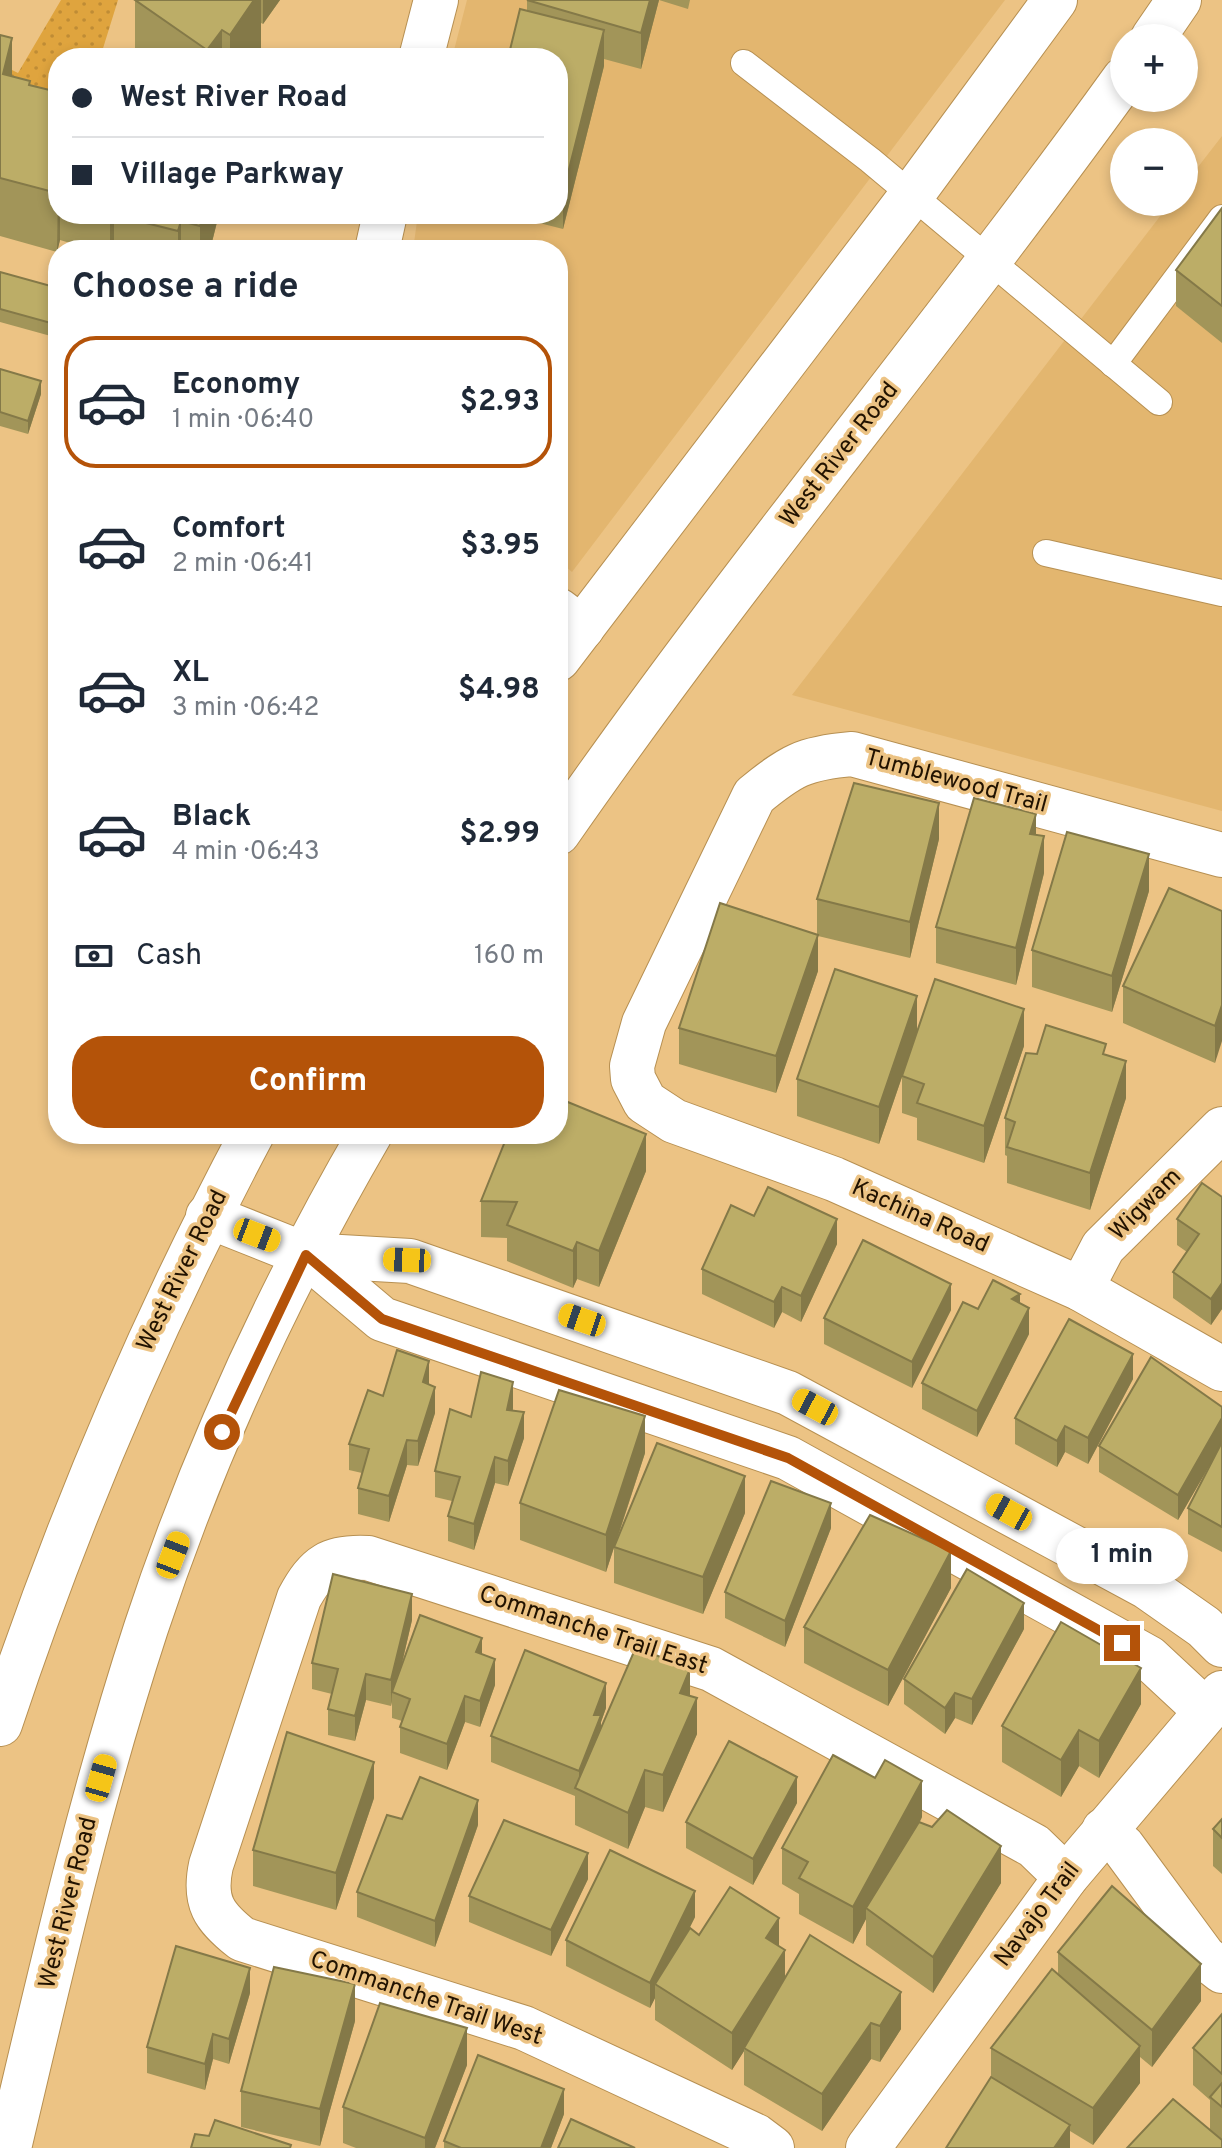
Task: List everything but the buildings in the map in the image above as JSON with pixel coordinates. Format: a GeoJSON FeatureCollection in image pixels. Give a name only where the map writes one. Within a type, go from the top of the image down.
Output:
{"type":"FeatureCollection","features":[{"type":"Feature","properties":{"kind":"street"},"geometry":{"type":"LineString","coordinates":[[424,48],[436,0]]}},
{"type":"Feature","properties":{"kind":"street"},"geometry":{"type":"LineString","coordinates":[[568,629],[911,196],[1055,0]]}},
{"type":"Feature","properties":{"kind":"street"},"geometry":{"type":"LineString","coordinates":[[1163,24],[1179,0]]}},
{"type":"Feature","properties":{"kind":"street","name":"West River Road"},"geometry":{"type":"LineString","coordinates":[[568,819],[707,626],[1110,98]]}},
{"type":"Feature","properties":{"kind":"street","name":"Tumblewood Trail"},"geometry":{"type":"LineString","coordinates":[[632,1066],[644,1023],[754,796],[781,773],[814,757],[852,754],[1222,855]]}},
{"type":"Feature","properties":{"kind":"street","name":"Kachina Road"},"geometry":{"type":"LineString","coordinates":[[632,1066],[633,1079],[645,1102],[674,1121],[834,1179],[1081,1289],[1222,1369]]}},
{"type":"Feature","properties":{"kind":"street","name":"Wigwam"},"geometry":{"type":"LineString","coordinates":[[1081,1289],[1103,1247],[1222,1129]]}},
{"type":"Feature","properties":{"kind":"street","name":"West River Road"},"geometry":{"type":"LineString","coordinates":[[0,1724],[84,1489],[147,1344],[208,1216],[247,1144]]}},
{"type":"Feature","properties":{"kind":"street","name":"West River Road"},"geometry":{"type":"LineString","coordinates":[[9,2148],[94,1802],[146,1627],[233,1405],[306,1255],[365,1144]]}},
{"type":"Feature","properties":{"kind":"street"},"geometry":{"type":"LineString","coordinates":[[208,1216],[306,1255],[410,1261],[788,1393],[1147,1587],[1204,1627],[1222,1645]]}},
{"type":"Feature","properties":{"kind":"street"},"geometry":{"type":"LineString","coordinates":[[306,1255],[382,1319],[788,1458],[1149,1658],[1214,1702]]}},
{"type":"Feature","properties":{"kind":"street","name":"Commanche Trail East"},"geometry":{"type":"LineString","coordinates":[[313,1572],[345,1557],[368,1558],[711,1669],[1034,1846],[1066,1877]]}},
{"type":"Feature","properties":{"kind":"street","name":"Commanche Trail West"},"geometry":{"type":"LineString","coordinates":[[313,1572],[299,1598],[211,1865],[206,1886],[220,1922],[242,1939],[524,2028],[756,2136],[772,2148]]}},
{"type":"Feature","properties":{"kind":"street","name":"Navajo Trail"},"geometry":{"type":"LineString","coordinates":[[868,2148],[1066,1877],[1214,1702]]}},
{"type":"Feature","properties":{"kind":"street"},"geometry":{"type":"LineString","coordinates":[[1104,1830],[1123,1847],[1204,1957],[1222,1971]]}},
{"type":"Feature","properties":{"kind":"lane"},"geometry":{"type":"LineString","coordinates":[[744,63],[990,259],[1159,402]]}},
{"type":"Feature","properties":{"kind":"lane"},"geometry":{"type":"LineString","coordinates":[[1113,364],[1222,218]]}},
{"type":"Feature","properties":{"kind":"lane"},"geometry":{"type":"LineString","coordinates":[[1046,553],[1222,593]]}},
{"type":"Feature","properties":{"kind":"shaded area"},"geometry":{"type":"Polygon","coordinates":[[[61,0],[118,0],[103,48],[48,48],[48,101],[0,87],[0,64],[18,73],[61,0]]]}},
{"type":"Feature","properties":{"kind":"shaded area"},"geometry":{"type":"Polygon","coordinates":[[[467,0],[1005,0],[572,572],[568,569],[568,240],[414,240],[417,224],[568,224],[568,48],[455,48],[467,0]]]}},
{"type":"Feature","properties":{"kind":"shaded area"},"geometry":{"type":"Polygon","coordinates":[[[1222,136],[1222,811],[792,695],[1160,216],[1198,216],[1198,167],[1222,136]]]}},
{"type":"Feature","properties":{"kind":"route"},"geometry":{"type":"LineString","coordinates":[[222,1432],[306,1255],[382,1319],[788,1458],[1122,1643]]}}]}
